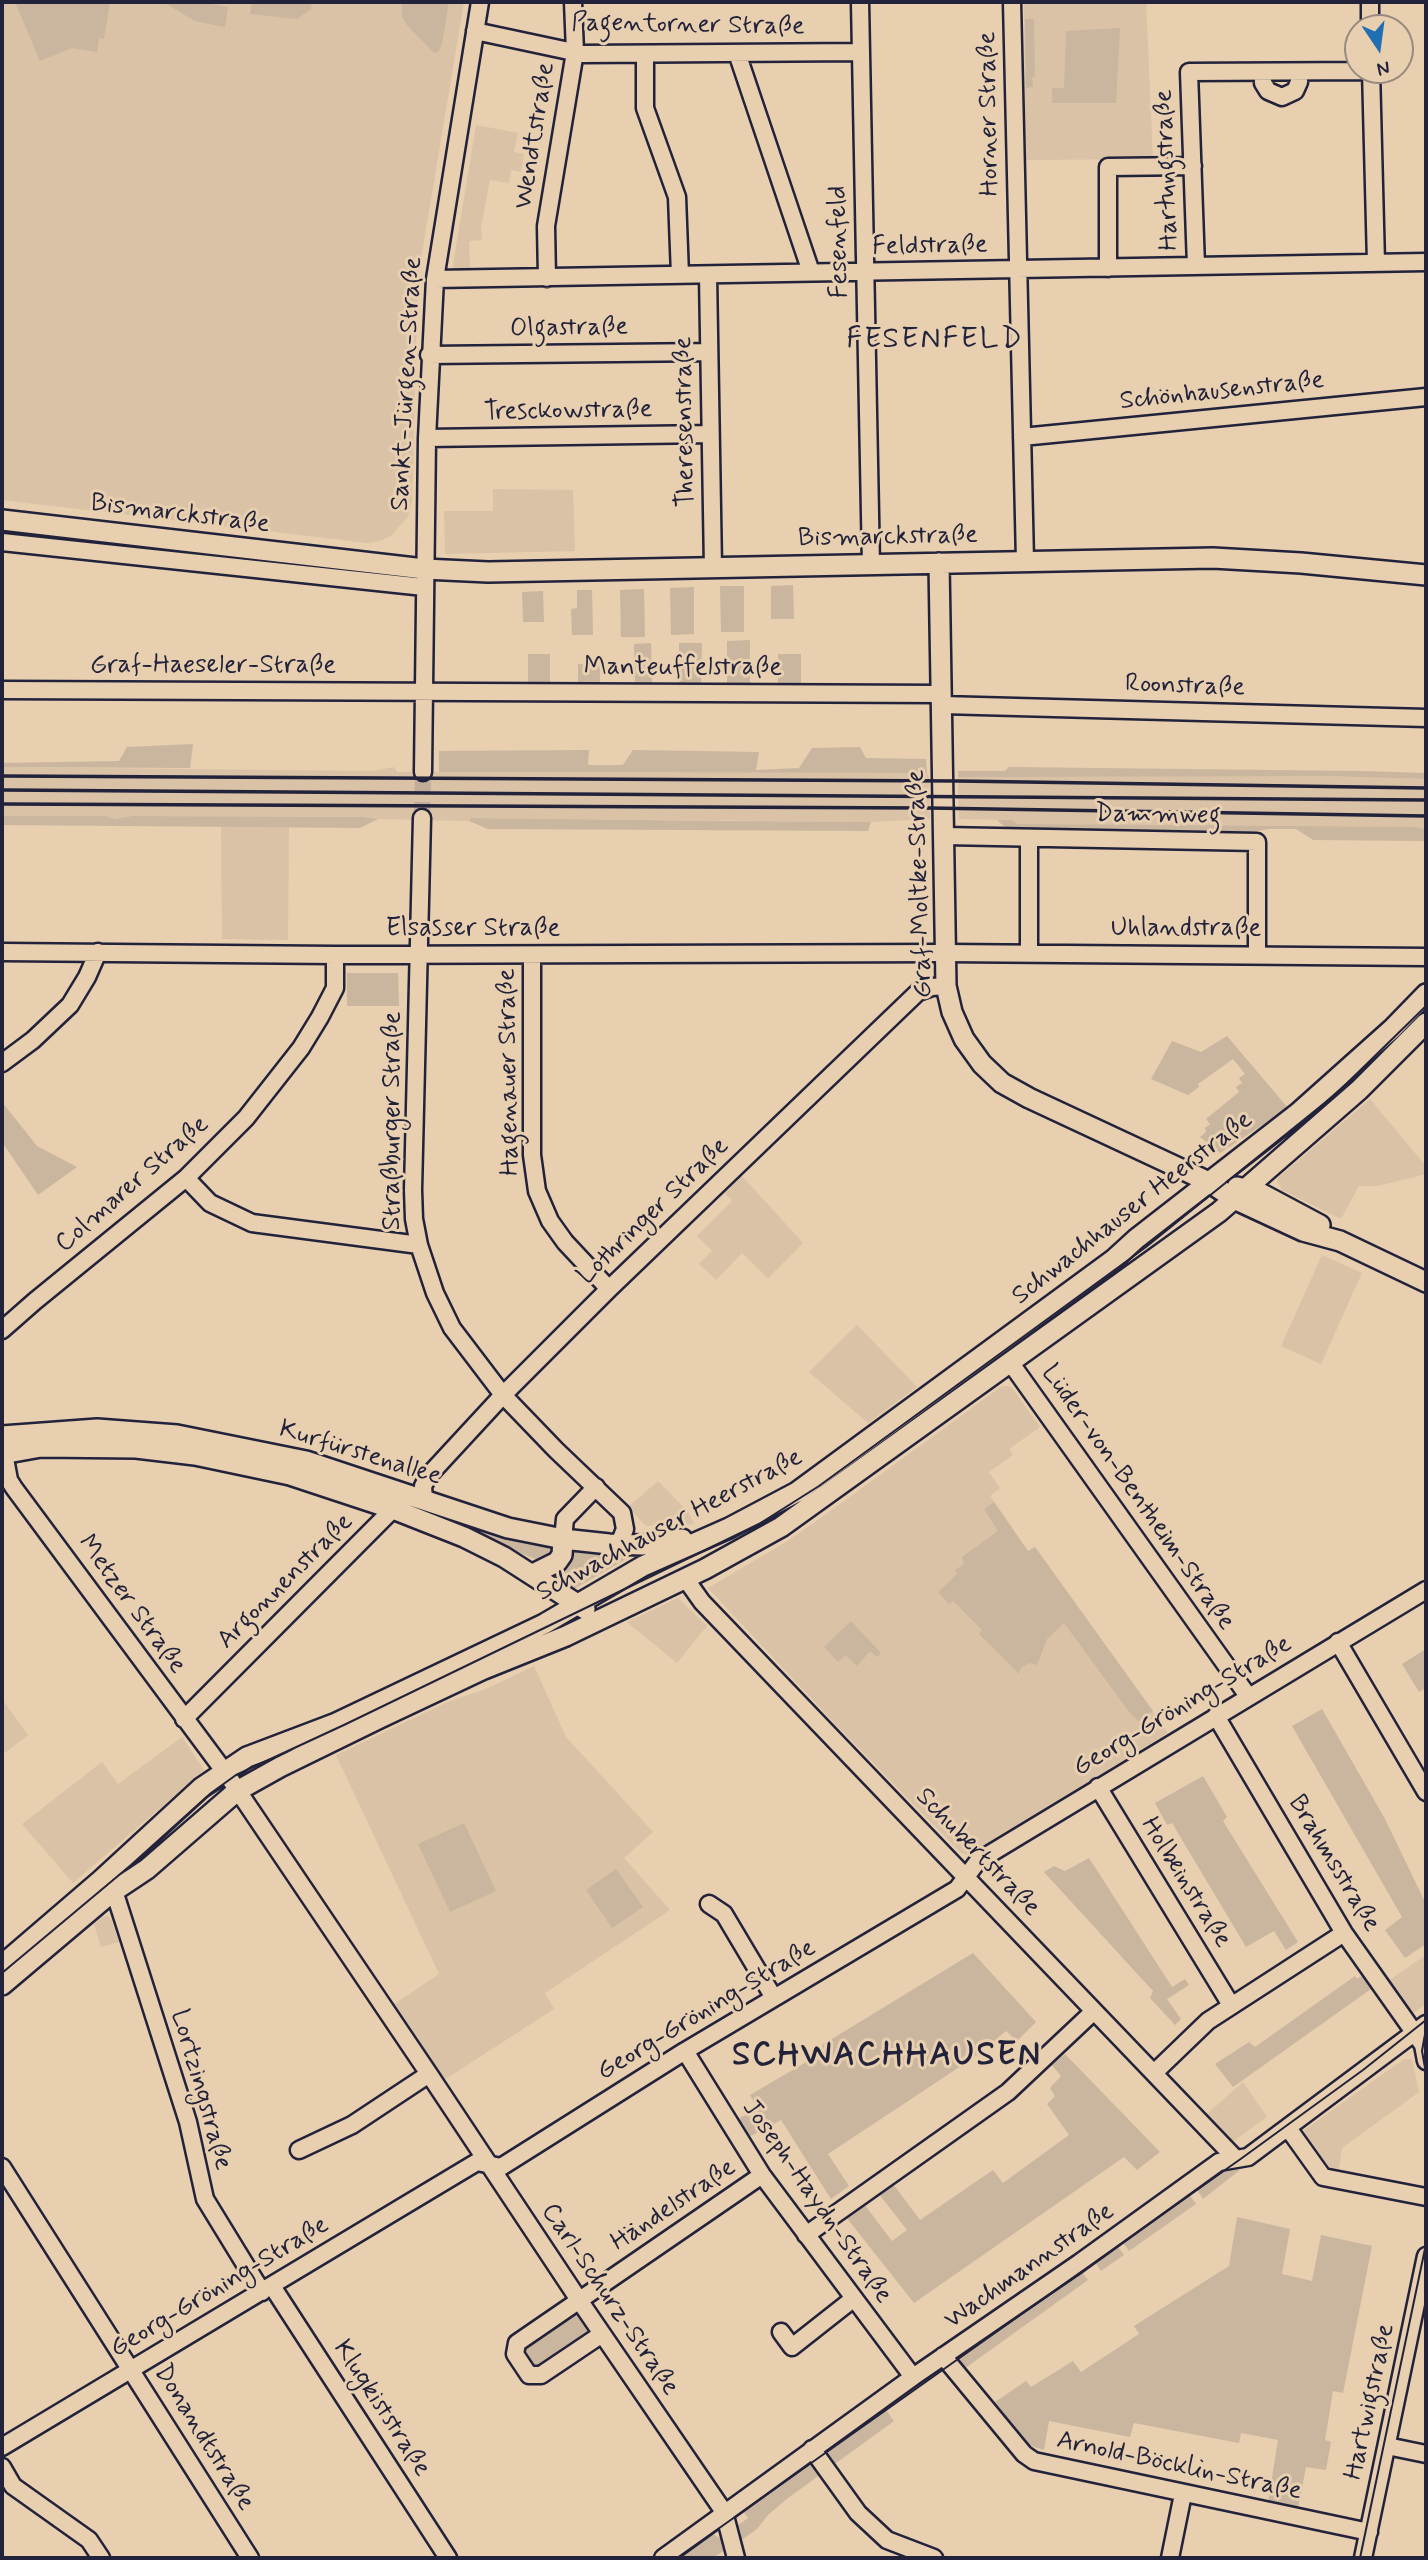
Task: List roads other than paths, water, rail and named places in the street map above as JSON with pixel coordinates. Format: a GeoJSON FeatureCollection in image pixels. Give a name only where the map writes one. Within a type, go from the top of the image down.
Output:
{"type":"FeatureCollection","features":[{"type":"Feature","properties":{"kind":"main road","name":"Bismarckstraße"},"geometry":{"type":"LineString","coordinates":[[2,520],[351,561],[424,578],[490,572],[1213,558],[1426,575]]}},
{"type":"Feature","properties":{"kind":"main road","name":"Graf-Moltke-Straße"},"geometry":{"type":"LineString","coordinates":[[939,564],[946,986],[964,1039],[982,1064],[1003,1083],[1028,1097],[1209,1182],[1325,1227],[1340,1241],[1426,1282]]}},
{"type":"Feature","properties":{"kind":"main road","name":"Schwachhauser Heerstraße"},"geometry":{"type":"LineString","coordinates":[[2,1985],[111,1893],[146,1870],[258,1751],[346,1718],[544,1624],[643,1566],[729,1528],[797,1492],[1113,1261],[1136,1239],[1307,1106],[1426,994]]}},
{"type":"Feature","properties":{"kind":"main road","name":"Schwachhauser Heerstraße"},"geometry":{"type":"LineString","coordinates":[[2,1965],[230,1781],[280,1767],[484,1669],[600,1619],[781,1527],[1241,1194],[1359,1090],[1426,1023]]}},
{"type":"Feature","properties":{"kind":"main road","name":"Kurfürstenallee"},"geometry":{"type":"LineString","coordinates":[[2,1448],[97,1429],[177,1435],[306,1461],[508,1528],[564,1539],[619,1544],[642,1545],[686,1539],[700,1541]]}},
{"type":"Feature","properties":{"kind":"main road","name":"Kurfürstenallee"},"geometry":{"type":"LineString","coordinates":[[2,1448],[136,1448],[195,1455],[290,1475],[393,1509],[472,1541],[533,1574],[600,1619]]}},
{"type":"Feature","properties":{"kind":"main road"},"geometry":{"type":"LineString","coordinates":[[533,1574],[557,1562],[562,1555],[564,1539]]}},
{"type":"Feature","properties":{"kind":"street","name":"Sankt-Jürgen-Straße"},"geometry":{"type":"LineString","coordinates":[[423,772],[429,355],[435,279],[480,2]]}},
{"type":"Feature","properties":{"kind":"street","name":"Wendtstraße"},"geometry":{"type":"LineString","coordinates":[[547,278],[546,226],[575,52],[573,2]]}},
{"type":"Feature","properties":{"kind":"street","name":"Fesenfeld"},"geometry":{"type":"LineString","coordinates":[[860,2],[871,565]]}},
{"type":"Feature","properties":{"kind":"street","name":"Horner Straße"},"geometry":{"type":"LineString","coordinates":[[1012,2],[1025,561]]}},
{"type":"Feature","properties":{"kind":"street","name":"Pagentorner Straße"},"geometry":{"type":"LineString","coordinates":[[475,31],[575,52],[861,52]]}},
{"type":"Feature","properties":{"kind":"street"},"geometry":{"type":"LineString","coordinates":[[737,53],[811,272]]}},
{"type":"Feature","properties":{"kind":"street"},"geometry":{"type":"LineString","coordinates":[[645,54],[645,108],[677,197],[680,275]]}},
{"type":"Feature","properties":{"kind":"street"},"geometry":{"type":"LineString","coordinates":[[1299,72],[1295,91],[1282,97],[1268,91],[1264,83],[1263,72],[1344,71]]}},
{"type":"Feature","properties":{"kind":"street","name":"Hartungstraße"},"geometry":{"type":"LineString","coordinates":[[1196,267],[1189,72],[1263,72]]}},
{"type":"Feature","properties":{"kind":"street"},"geometry":{"type":"LineString","coordinates":[[1371,84],[1376,263]]}},
{"type":"Feature","properties":{"kind":"street"},"geometry":{"type":"LineString","coordinates":[[1108,268],[1108,167],[1192,166]]}},
{"type":"Feature","properties":{"kind":"street","name":"Feldstraße"},"geometry":{"type":"LineString","coordinates":[[435,279],[1426,262]]}},
{"type":"Feature","properties":{"kind":"street","name":"Theresenstraße"},"geometry":{"type":"LineString","coordinates":[[708,275],[713,568]]}},
{"type":"Feature","properties":{"kind":"street","name":"Olgastraße"},"geometry":{"type":"LineString","coordinates":[[429,355],[709,352]]}},
{"type":"Feature","properties":{"kind":"street","name":"Schönhausenstraße"},"geometry":{"type":"LineString","coordinates":[[1022,437],[1426,397]]}},
{"type":"Feature","properties":{"kind":"street","name":"Tresckowstraße"},"geometry":{"type":"LineString","coordinates":[[427,438],[710,434]]}},
{"type":"Feature","properties":{"kind":"street","name":"Bismarckstraße"},"geometry":{"type":"LineString","coordinates":[[2,542],[327,577],[424,578]]}},
{"type":"Feature","properties":{"kind":"street"},"geometry":{"type":"LineString","coordinates":[[327,577],[351,561]]}},
{"type":"Feature","properties":{"kind":"street","name":"Graf-Haeseler-Straße"},"geometry":{"type":"LineString","coordinates":[[2,690],[425,692]]}},
{"type":"Feature","properties":{"kind":"street","name":"Manteuffelstraße"},"geometry":{"type":"LineString","coordinates":[[425,692],[942,700]]}},
{"type":"Feature","properties":{"kind":"street","name":"Roonstraße"},"geometry":{"type":"LineString","coordinates":[[942,700],[1426,718]]}},
{"type":"Feature","properties":{"kind":"street","name":"Straßburger Straße"},"geometry":{"type":"LineString","coordinates":[[422,818],[413,1190],[414,1219],[419,1245],[435,1293],[453,1328],[503,1395],[622,1513],[625,1530],[619,1544]]}},
{"type":"Feature","properties":{"kind":"street","name":"Dammweg"},"geometry":{"type":"LineString","coordinates":[[944,836],[1257,842],[1257,955]]}},
{"type":"Feature","properties":{"kind":"street"},"geometry":{"type":"LineString","coordinates":[[1029,838],[1029,953]]}},
{"type":"Feature","properties":{"kind":"street","name":"Elsasser Straße"},"geometry":{"type":"LineString","coordinates":[[2,952],[335,955],[945,953]]}},
{"type":"Feature","properties":{"kind":"street"},"geometry":{"type":"LineString","coordinates":[[2,1063],[33,1040],[70,1005],[98,952]]}},
{"type":"Feature","properties":{"kind":"street","name":"Uhlandstraße"},"geometry":{"type":"LineString","coordinates":[[945,953],[1426,957]]}},
{"type":"Feature","properties":{"kind":"street","name":"Colmarer Straße"},"geometry":{"type":"LineString","coordinates":[[2,1330],[186,1178],[246,1118],[301,1048],[335,988],[335,955]]}},
{"type":"Feature","properties":{"kind":"street","name":"Hagenauer Straße"},"geometry":{"type":"LineString","coordinates":[[532,955],[531,1155],[537,1191],[550,1221],[565,1242],[609,1289]]}},
{"type":"Feature","properties":{"kind":"street","name":"Lothringer Straße"},"geometry":{"type":"LineString","coordinates":[[424,1501],[423,1486],[430,1474],[503,1395],[609,1289],[918,992],[946,986]]}},
{"type":"Feature","properties":{"kind":"street"},"geometry":{"type":"LineString","coordinates":[[186,1178],[210,1203],[252,1223],[419,1245]]}},
{"type":"Feature","properties":{"kind":"street","name":"Lüder-von-Bentheim-Straße"},"geometry":{"type":"LineString","coordinates":[[1010,1362],[1248,1696]]}},
{"type":"Feature","properties":{"kind":"street","name":"Metzer Straße"},"geometry":{"type":"LineString","coordinates":[[2,1448],[9,1480],[14,1488],[230,1781]]}},
{"type":"Feature","properties":{"kind":"street"},"geometry":{"type":"LineString","coordinates":[[564,1539],[565,1519],[596,1488]]}},
{"type":"Feature","properties":{"kind":"street","name":"Argonnenstraße"},"geometry":{"type":"LineString","coordinates":[[184,1719],[393,1509]]}},
{"type":"Feature","properties":{"kind":"street","name":"Schubertstraße"},"geometry":{"type":"LineString","coordinates":[[685,1578],[702,1602],[1236,2159]]}},
{"type":"Feature","properties":{"kind":"street","name":"Georg-Gröning-Straße"},"geometry":{"type":"LineString","coordinates":[[2,2447],[477,2162],[501,2167],[685,2051],[957,1889],[978,1861],[1426,1590]]}},
{"type":"Feature","properties":{"kind":"street"},"geometry":{"type":"LineString","coordinates":[[1338,1642],[1426,1792]]}},
{"type":"Feature","properties":{"kind":"street","name":"Brahmsstraße"},"geometry":{"type":"LineString","coordinates":[[1216,1716],[1344,1933],[1420,2029]]}},
{"type":"Feature","properties":{"kind":"street","name":"Carl-Schurz-Straße"},"geometry":{"type":"LineString","coordinates":[[230,1781],[724,2512],[736,2558]]}},
{"type":"Feature","properties":{"kind":"street","name":"Holbeinstraße"},"geometry":{"type":"LineString","coordinates":[[1098,1787],[1231,2005]]}},
{"type":"Feature","properties":{"kind":"street","name":"Lortzingstraße"},"geometry":{"type":"LineString","coordinates":[[111,1893],[117,1900],[188,2122],[205,2199],[267,2289]]}},
{"type":"Feature","properties":{"kind":"street"},"geometry":{"type":"LineString","coordinates":[[709,1904],[724,1913],[774,1998]]}},
{"type":"Feature","properties":{"kind":"street"},"geometry":{"type":"LineString","coordinates":[[1154,2073],[1208,2021],[1344,1933]]}},
{"type":"Feature","properties":{"kind":"street"},"geometry":{"type":"LineString","coordinates":[[806,2235],[1008,2092],[1093,2012]]}},
{"type":"Feature","properties":{"kind":"street"},"geometry":{"type":"LineString","coordinates":[[1420,2029],[1426,2061]]}},
{"type":"Feature","properties":{"kind":"street","name":"Wachmannstraße"},"geometry":{"type":"LineString","coordinates":[[663,2558],[913,2377],[1219,2162],[1248,2157],[1420,2029]]}},
{"type":"Feature","properties":{"kind":"street","name":"Joseph-Haydn-Straße"},"geometry":{"type":"LineString","coordinates":[[685,2051],[762,2175],[913,2377]]}},
{"type":"Feature","properties":{"kind":"street"},"geometry":{"type":"LineString","coordinates":[[299,2150],[352,2125],[429,2074]]}},
{"type":"Feature","properties":{"kind":"street"},"geometry":{"type":"LineString","coordinates":[[1288,2128],[1323,2177],[1426,2197]]}},
{"type":"Feature","properties":{"kind":"street","name":"Donandtstraße"},"geometry":{"type":"LineString","coordinates":[[2,2167],[250,2558]]}},
{"type":"Feature","properties":{"kind":"street","name":"Händelstraße"},"geometry":{"type":"LineString","coordinates":[[602,2334],[541,2375],[529,2375],[515,2354],[517,2343],[762,2175]]}},
{"type":"Feature","properties":{"kind":"street","name":"Hartwigstraße"},"geometry":{"type":"LineString","coordinates":[[1363,2558],[1387,2446],[1419,2329],[1426,2256]]}},
{"type":"Feature","properties":{"kind":"street","name":"Klugkiststraße"},"geometry":{"type":"LineString","coordinates":[[267,2289],[449,2558]]}},
{"type":"Feature","properties":{"kind":"street"},"geometry":{"type":"LineString","coordinates":[[781,2332],[792,2347],[853,2299]]}},
{"type":"Feature","properties":{"kind":"street","name":"Arnold-Böcklin-Straße"},"geometry":{"type":"LineString","coordinates":[[943,2356],[1024,2454],[1034,2461],[1369,2532]]}},
{"type":"Feature","properties":{"kind":"street"},"geometry":{"type":"LineString","coordinates":[[1387,2446],[1426,2454]]}},
{"type":"Feature","properties":{"kind":"street"},"geometry":{"type":"LineString","coordinates":[[812,2449],[858,2513],[887,2540],[934,2558]]}},
{"type":"Feature","properties":{"kind":"street"},"geometry":{"type":"LineString","coordinates":[[2,2467],[13,2486],[89,2540],[101,2558]]}},
{"type":"Feature","properties":{"kind":"street"},"geometry":{"type":"LineString","coordinates":[[1170,2558],[1182,2494]]}},
{"type":"Feature","properties":{"kind":"tunnel"},"geometry":{"type":"LineString","coordinates":[[422,818],[423,772]]}},
{"type":"Feature","properties":{"kind":"tram line"},"geometry":{"type":"LineString","coordinates":[[2,1973],[131,1865],[211,1793],[236,1775],[759,1524],[819,1486],[1146,1247],[1337,1093],[1426,1006]]}},
{"type":"Feature","properties":{"kind":"tram line"},"geometry":{"type":"LineString","coordinates":[[677,2558],[1242,2158],[1363,2070],[1426,2020]]}},
{"type":"Feature","properties":{"kind":"tram line"},"geometry":{"type":"LineString","coordinates":[[1426,2029],[1422,2051],[1426,2073]]}},
{"type":"Feature","properties":{"kind":"tram line"},"geometry":{"type":"LineString","coordinates":[[1360,2558],[1426,2244]]}},
{"type":"Feature","properties":{"kind":"railway"},"geometry":{"type":"LineString","coordinates":[[2,776],[957,781],[1426,788]]}},
{"type":"Feature","properties":{"kind":"railway"},"geometry":{"type":"LineString","coordinates":[[2,790],[1426,800]]}},
{"type":"Feature","properties":{"kind":"railway"},"geometry":{"type":"LineString","coordinates":[[2,804],[929,808],[1426,816]]}},
{"type":"Feature","properties":{"kind":"district","name":"FESENFELD"},"geometry":{"type":"Point","coordinates":[935,341]}},
{"type":"Feature","properties":{"kind":"district","name":"SCHWACHHAUSEN"},"geometry":{"type":"Point","coordinates":[887,2057]}}]}
